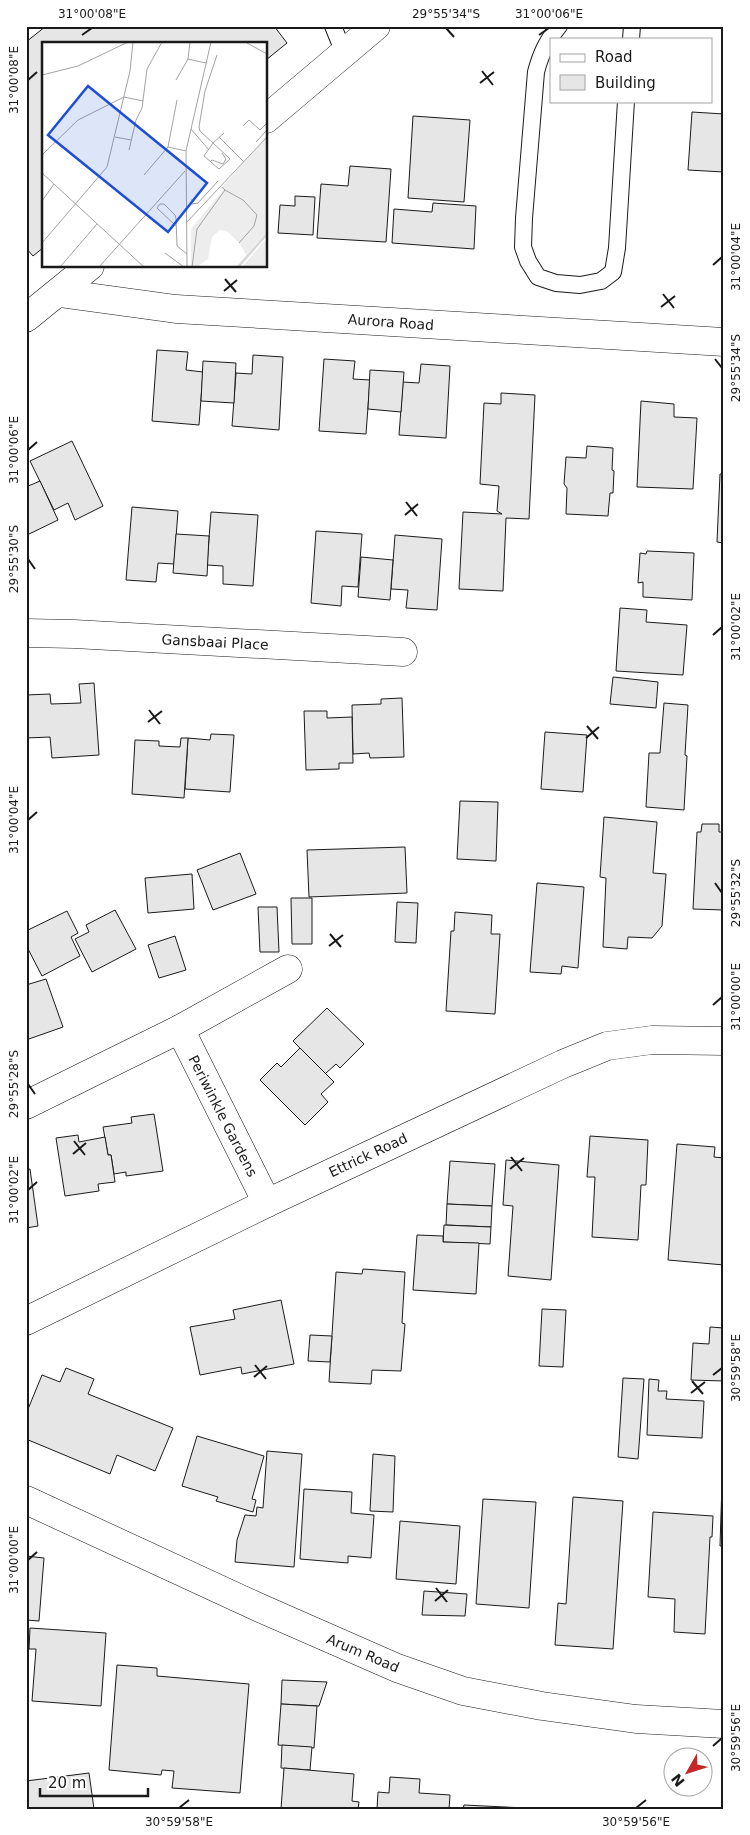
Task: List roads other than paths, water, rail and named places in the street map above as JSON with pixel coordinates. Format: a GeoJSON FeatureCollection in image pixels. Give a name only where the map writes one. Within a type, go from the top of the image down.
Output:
{"type":"FeatureCollection","features":[{"type":"Feature","properties":{"kind":"street"},"geometry":{"type":"LineString","coordinates":[[268,117],[376,26]]}},
{"type":"Feature","properties":{"kind":"street"},"geometry":{"type":"LineString","coordinates":[[26,318],[88,268]]}},
{"type":"Feature","properties":{"kind":"street","name":"Aurora Road"},"geometry":{"type":"LineString","coordinates":[[58,293],[176,309],[724,342]]}},
{"type":"Feature","properties":{"kind":"street","name":"Gansbaai Place"},"geometry":{"type":"LineString","coordinates":[[26,634],[74,634],[403,652]]}},
{"type":"Feature","properties":{"kind":"street"},"geometry":{"type":"LineString","coordinates":[[26,1105],[180,1029],[288,969]]}},
{"type":"Feature","properties":{"kind":"street","name":"Periwinkle Gardens"},"geometry":{"type":"LineString","coordinates":[[180,1029],[267,1203]]}},
{"type":"Feature","properties":{"kind":"street","name":"Ettrick Road"},"geometry":{"type":"LineString","coordinates":[[26,1321],[267,1203],[562,1064],[607,1046],[652,1040],[724,1041]]}},
{"type":"Feature","properties":{"kind":"street","name":"Arum Road"},"geometry":{"type":"LineString","coordinates":[[26,1500],[260,1608],[396,1668],[463,1690],[542,1706],[636,1719],[724,1724]]}},
{"type":"Feature","properties":{"kind":"lane"},"geometry":{"type":"LineString","coordinates":[[333,26],[344,53]]}},
{"type":"Feature","properties":{"kind":"lane"},"geometry":{"type":"LineString","coordinates":[[559,26],[547,41],[540,55],[536,72],[523,247],[528,261],[538,277],[556,283],[580,284],[601,281],[613,272],[617,248],[626,102]]}}]}
